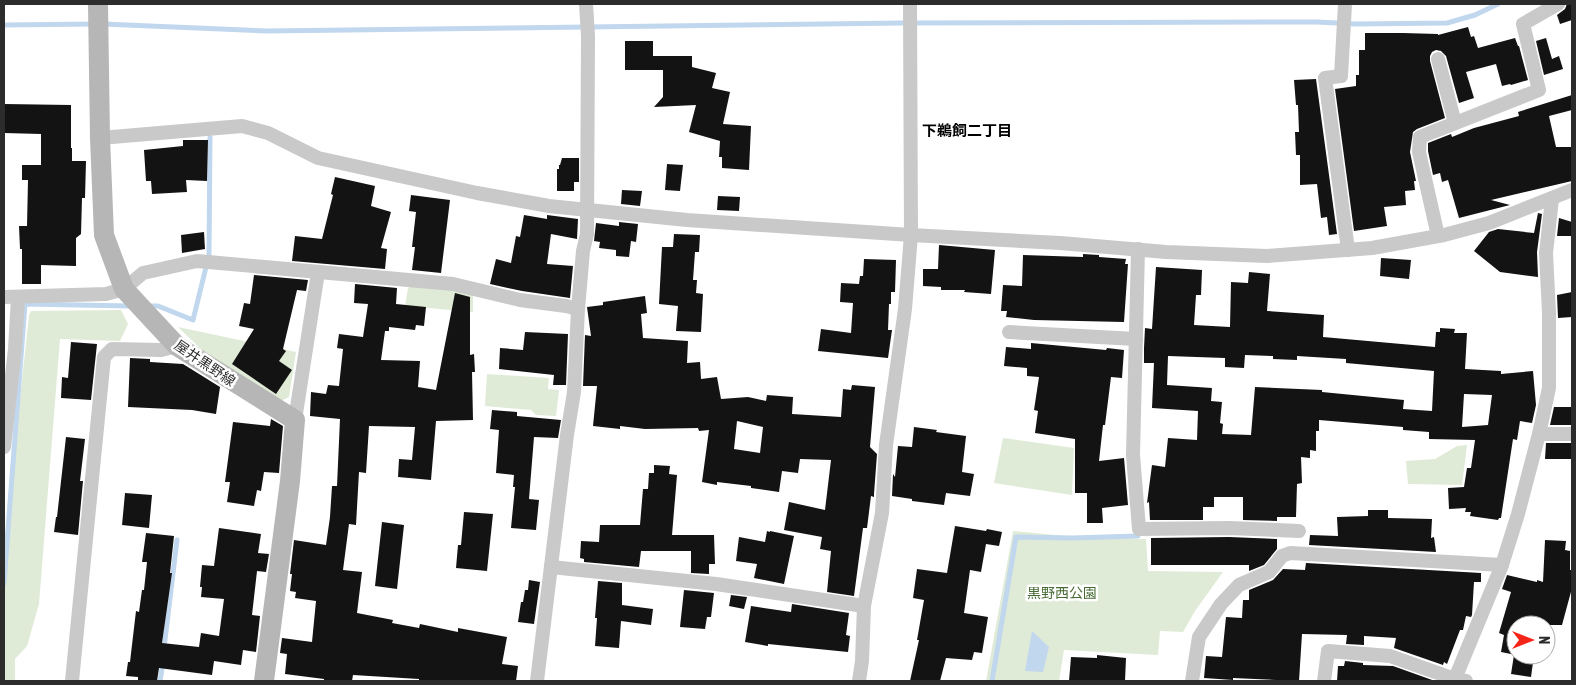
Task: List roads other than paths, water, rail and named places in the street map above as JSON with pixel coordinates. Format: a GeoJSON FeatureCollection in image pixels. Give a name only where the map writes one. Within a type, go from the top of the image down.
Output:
{"type":"FeatureCollection","features":[{"type":"Feature","properties":{"kind":"main road","name":"屋井黒野線"},"geometry":{"type":"LineString","coordinates":[[98,18],[104,234],[124,289],[177,346],[295,420]]}},
{"type":"Feature","properties":{"kind":"main road"},"geometry":{"type":"LineString","coordinates":[[264,681],[290,481],[295,420]]}},
{"type":"Feature","properties":{"kind":"street"},"geometry":{"type":"LineString","coordinates":[[1345,4],[1341,76],[1325,78],[1348,250]]}},
{"type":"Feature","properties":{"kind":"street"},"geometry":{"type":"LineString","coordinates":[[1438,236],[1419,152],[1420,137],[1539,90],[1523,24],[1558,4]]}},
{"type":"Feature","properties":{"kind":"street"},"geometry":{"type":"LineString","coordinates":[[536,681],[566,435],[574,392],[578,309],[583,251],[587,234],[588,36],[586,8]]}},
{"type":"Feature","properties":{"kind":"street"},"geometry":{"type":"LineString","coordinates":[[859,681],[862,661],[864,606],[882,513],[886,445],[905,309],[911,236],[910,10]]}},
{"type":"Feature","properties":{"kind":"street"},"geometry":{"type":"LineString","coordinates":[[1438,59],[1455,123]]}},
{"type":"Feature","properties":{"kind":"street"},"geometry":{"type":"LineString","coordinates":[[100,138],[242,126],[268,133],[318,158],[477,194],[549,206],[687,220],[911,236],[1060,243],[1166,252],[1267,256],[1372,248],[1438,236],[1489,223],[1572,190]]}},
{"type":"Feature","properties":{"kind":"street"},"geometry":{"type":"LineString","coordinates":[[1324,681],[1328,651],[1390,656],[1458,680],[1502,565],[1518,514],[1549,388],[1549,313],[1546,253],[1552,199]]}},
{"type":"Feature","properties":{"kind":"street"},"geometry":{"type":"LineString","coordinates":[[1138,249],[1133,455],[1139,529],[1229,528],[1299,531]]}},
{"type":"Feature","properties":{"kind":"street"},"geometry":{"type":"LineString","coordinates":[[4,447],[14,349],[11,297],[106,294],[124,289],[143,273],[197,261],[453,284],[520,300],[578,309]]}},
{"type":"Feature","properties":{"kind":"street"},"geometry":{"type":"LineString","coordinates":[[295,420],[318,272]]}},
{"type":"Feature","properties":{"kind":"street"},"geometry":{"type":"LineString","coordinates":[[1009,332],[1136,338]]}},
{"type":"Feature","properties":{"kind":"street"},"geometry":{"type":"LineString","coordinates":[[72,681],[104,356],[112,349],[161,350],[177,346]]}},
{"type":"Feature","properties":{"kind":"street"},"geometry":{"type":"LineString","coordinates":[[1539,434],[1572,434]]}},
{"type":"Feature","properties":{"kind":"street"},"geometry":{"type":"LineString","coordinates":[[1192,681],[1199,637],[1221,604],[1239,585],[1269,572],[1282,556],[1290,553],[1502,565]]}},
{"type":"Feature","properties":{"kind":"street"},"geometry":{"type":"LineString","coordinates":[[551,567],[716,584],[864,606]]}},
{"type":"Feature","properties":{"kind":"water"},"geometry":{"type":"Polygon","coordinates":[[[1032,631],[1049,647],[1043,672],[1025,671],[1032,631]]]}},
{"type":"Feature","properties":{"kind":"waterway"},"geometry":{"type":"LineString","coordinates":[[103,24],[266,31],[902,23],[1447,23],[1475,15],[1498,4]]}},
{"type":"Feature","properties":{"kind":"waterway"},"geometry":{"type":"LineString","coordinates":[[4,25],[94,24]]}},
{"type":"Feature","properties":{"kind":"waterway"},"geometry":{"type":"LineString","coordinates":[[149,306],[158,306],[193,320],[209,255],[210,137]]}},
{"type":"Feature","properties":{"kind":"waterway"},"geometry":{"type":"LineString","coordinates":[[4,583],[25,304],[130,306]]}},
{"type":"Feature","properties":{"kind":"waterway"},"geometry":{"type":"LineString","coordinates":[[992,681],[1016,537],[1138,536]]}},
{"type":"Feature","properties":{"kind":"waterway"},"geometry":{"type":"LineString","coordinates":[[164,648],[177,540]]}},
{"type":"Feature","properties":{"kind":"waterway"},"geometry":{"type":"LineString","coordinates":[[160,681],[163,662]]}},
{"type":"Feature","properties":{"kind":"district","name":"下鵜飼二丁目"},"geometry":{"type":"Point","coordinates":[967,130]}},
{"type":"Feature","properties":{"kind":"park label","name":"黒野西公園"},"geometry":{"type":"Point","coordinates":[1062,593]}}]}
